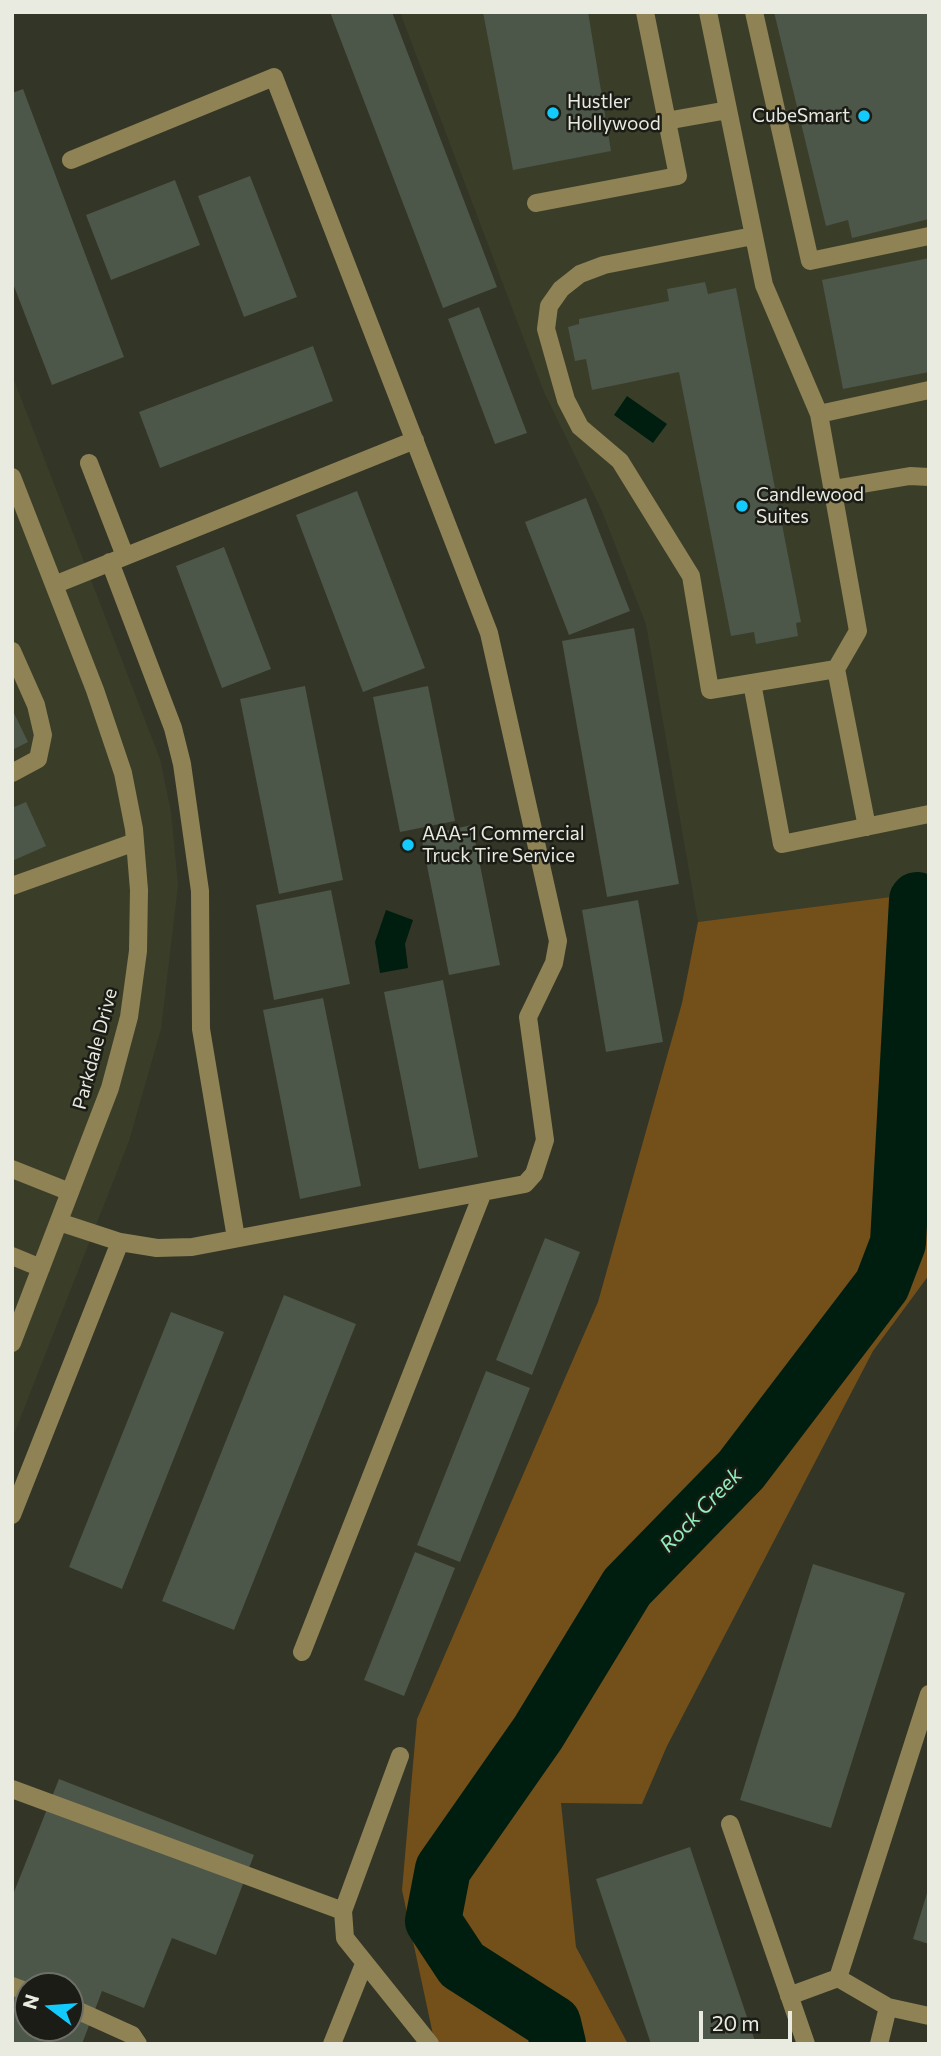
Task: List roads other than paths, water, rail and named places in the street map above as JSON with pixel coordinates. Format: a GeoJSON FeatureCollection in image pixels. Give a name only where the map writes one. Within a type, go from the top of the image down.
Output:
{"type":"FeatureCollection","features":[{"type":"Feature","properties":{"kind":"street"},"geometry":{"type":"LineString","coordinates":[[536,203],[678,176],[645,12]]}},
{"type":"Feature","properties":{"kind":"street"},"geometry":{"type":"LineString","coordinates":[[708,12],[764,285],[819,414],[858,631],[836,669],[867,827]]}},
{"type":"Feature","properties":{"kind":"street"},"geometry":{"type":"LineString","coordinates":[[754,12],[810,261],[929,236]]}},
{"type":"Feature","properties":{"kind":"street"},"geometry":{"type":"LineString","coordinates":[[59,1222],[120,1242],[169,1248],[524,1184],[534,1174],[545,1140],[528,1017],[554,963],[558,941],[489,633],[274,77],[71,160]]}},
{"type":"Feature","properties":{"kind":"street"},"geometry":{"type":"LineString","coordinates":[[666,121],[728,110]]}},
{"type":"Feature","properties":{"kind":"street"},"geometry":{"type":"LineString","coordinates":[[753,236],[604,265],[580,274],[561,289],[549,306],[546,329],[566,400],[580,427],[620,461],[691,576],[710,690],[836,669]]}},
{"type":"Feature","properties":{"kind":"street"},"geometry":{"type":"LineString","coordinates":[[819,414],[929,390]]}},
{"type":"Feature","properties":{"kind":"street"},"geometry":{"type":"LineString","coordinates":[[54,585],[415,440]]}},
{"type":"Feature","properties":{"kind":"street"},"geometry":{"type":"LineString","coordinates":[[89,463],[182,764],[200,891],[201,1029],[236,1238]]}},
{"type":"Feature","properties":{"kind":"street"},"geometry":{"type":"LineString","coordinates":[[832,488],[910,476],[929,477]]}},
{"type":"Feature","properties":{"kind":"street","name":"Parkdale Drive"},"geometry":{"type":"LineString","coordinates":[[12,477],[95,690],[122,774],[135,842],[139,890],[138,951],[129,1017],[110,1088],[12,1343]]}},
{"type":"Feature","properties":{"kind":"street"},"geometry":{"type":"LineString","coordinates":[[12,651],[36,705],[43,735],[38,760],[12,773]]}},
{"type":"Feature","properties":{"kind":"street"},"geometry":{"type":"LineString","coordinates":[[752,683],[782,844],[929,814]]}},
{"type":"Feature","properties":{"kind":"street"},"geometry":{"type":"LineString","coordinates":[[12,886],[135,842]]}},
{"type":"Feature","properties":{"kind":"street"},"geometry":{"type":"LineString","coordinates":[[12,1169],[70,1192]]}},
{"type":"Feature","properties":{"kind":"street"},"geometry":{"type":"LineString","coordinates":[[302,1653],[483,1192]]}},
{"type":"Feature","properties":{"kind":"street"},"geometry":{"type":"LineString","coordinates":[[12,1515],[120,1242]]}},
{"type":"Feature","properties":{"kind":"street"},"geometry":{"type":"LineString","coordinates":[[12,1256],[41,1268]]}},
{"type":"Feature","properties":{"kind":"street"},"geometry":{"type":"LineString","coordinates":[[838,1978],[929,1694]]}},
{"type":"Feature","properties":{"kind":"street"},"geometry":{"type":"LineString","coordinates":[[400,1756],[343,1911],[345,1938],[430,2044]]}},
{"type":"Feature","properties":{"kind":"street"},"geometry":{"type":"LineString","coordinates":[[12,1789],[343,1911]]}},
{"type":"Feature","properties":{"kind":"street"},"geometry":{"type":"LineString","coordinates":[[730,1824],[806,2044]]}},
{"type":"Feature","properties":{"kind":"street"},"geometry":{"type":"LineString","coordinates":[[332,2044],[364,1964]]}},
{"type":"Feature","properties":{"kind":"street"},"geometry":{"type":"LineString","coordinates":[[789,1996],[838,1978]]}},
{"type":"Feature","properties":{"kind":"street"},"geometry":{"type":"LineString","coordinates":[[838,1978],[888,2007],[929,2016]]}},
{"type":"Feature","properties":{"kind":"street"},"geometry":{"type":"LineString","coordinates":[[878,2044],[888,2007]]}},
{"type":"Feature","properties":{"kind":"street"},"geometry":{"type":"LineString","coordinates":[[84,2013],[132,2035],[138,2044]]}},
{"type":"Feature","properties":{"kind":"waterway","name":"Rock Creek"},"geometry":{"type":"LineString","coordinates":[[558,2044],[553,2023],[462,1965],[433,1921],[443,1869],[538,1733],[627,1587],[741,1470],[882,1285],[898,1243],[917,900]]}},
{"type":"Feature","properties":{"kind":"place","name":"Hustler Hollywood"},"geometry":{"type":"Point","coordinates":[553,113]}},
{"type":"Feature","properties":{"kind":"place","name":"CubeSmart"},"geometry":{"type":"Point","coordinates":[864,116]}},
{"type":"Feature","properties":{"kind":"place","name":"Candlewood Suites"},"geometry":{"type":"Point","coordinates":[742,506]}},
{"type":"Feature","properties":{"kind":"place","name":"AAA-1 Commercial Truck Tire Service"},"geometry":{"type":"Point","coordinates":[408,845]}}]}
